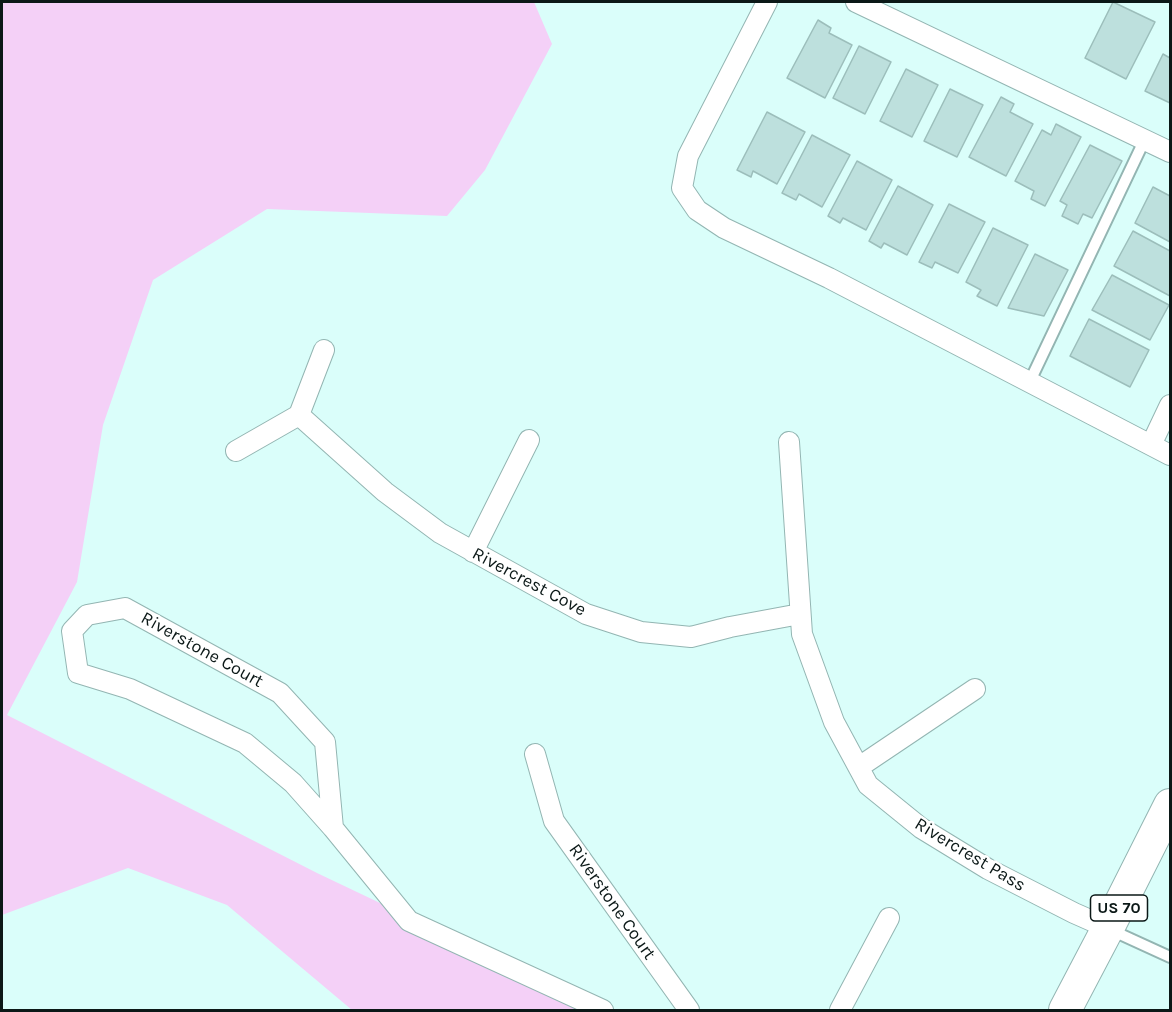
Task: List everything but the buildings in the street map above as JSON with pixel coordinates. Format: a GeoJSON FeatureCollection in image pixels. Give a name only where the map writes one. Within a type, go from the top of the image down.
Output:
{"type":"FeatureCollection","features":[{"type":"Feature","properties":{"kind":"main road","name":"US 70"},"geometry":{"type":"LineString","coordinates":[[1065,1011],[1170,805]]}},
{"type":"Feature","properties":{"kind":"street"},"geometry":{"type":"LineString","coordinates":[[767,2],[688,156],[682,188],[697,210],[724,228],[829,278],[1170,454]]}},
{"type":"Feature","properties":{"kind":"street"},"geometry":{"type":"LineString","coordinates":[[856,2],[1170,152]]}},
{"type":"Feature","properties":{"kind":"street"},"geometry":{"type":"LineString","coordinates":[[237,451],[299,415],[324,350]]}},
{"type":"Feature","properties":{"kind":"street"},"geometry":{"type":"LineString","coordinates":[[1151,445],[1170,405]]}},
{"type":"Feature","properties":{"kind":"street","name":"Rivercrest Cove"},"geometry":{"type":"LineString","coordinates":[[299,415],[385,492],[440,533],[586,614],[641,632],[691,637],[800,614]]}},
{"type":"Feature","properties":{"kind":"street"},"geometry":{"type":"LineString","coordinates":[[473,552],[529,440]]}},
{"type":"Feature","properties":{"kind":"street","name":"Rivercrest Pass"},"geometry":{"type":"LineString","coordinates":[[789,442],[801,634],[834,722],[868,785],[921,828],[988,869],[1108,928]]}},
{"type":"Feature","properties":{"kind":"street","name":"Riverstone Court"},"geometry":{"type":"LineString","coordinates":[[333,828],[326,742],[280,693],[125,608],[87,615],[72,631],[78,673],[130,689],[245,743],[293,783],[409,921],[603,1011]]}},
{"type":"Feature","properties":{"kind":"street"},"geometry":{"type":"LineString","coordinates":[[859,767],[975,689]]}},
{"type":"Feature","properties":{"kind":"street","name":"Riverstone Court"},"geometry":{"type":"LineString","coordinates":[[536,754],[554,821],[689,1011]]}},
{"type":"Feature","properties":{"kind":"street"},"geometry":{"type":"LineString","coordinates":[[840,1011],[890,918]]}},
{"type":"Feature","properties":{"kind":"lane"},"geometry":{"type":"LineString","coordinates":[[1030,381],[1145,139]]}},
{"type":"Feature","properties":{"kind":"lane"},"geometry":{"type":"LineString","coordinates":[[1108,928],[1170,957]]}},
{"type":"Feature","properties":{"kind":"shaded area"},"geometry":{"type":"Polygon","coordinates":[[[2,2],[534,2],[552,44],[485,170],[447,216],[267,209],[153,280],[103,425],[77,582],[7,715],[317,873],[605,1010],[352,1010],[227,905],[128,868],[2,915],[2,2]]]}}]}
